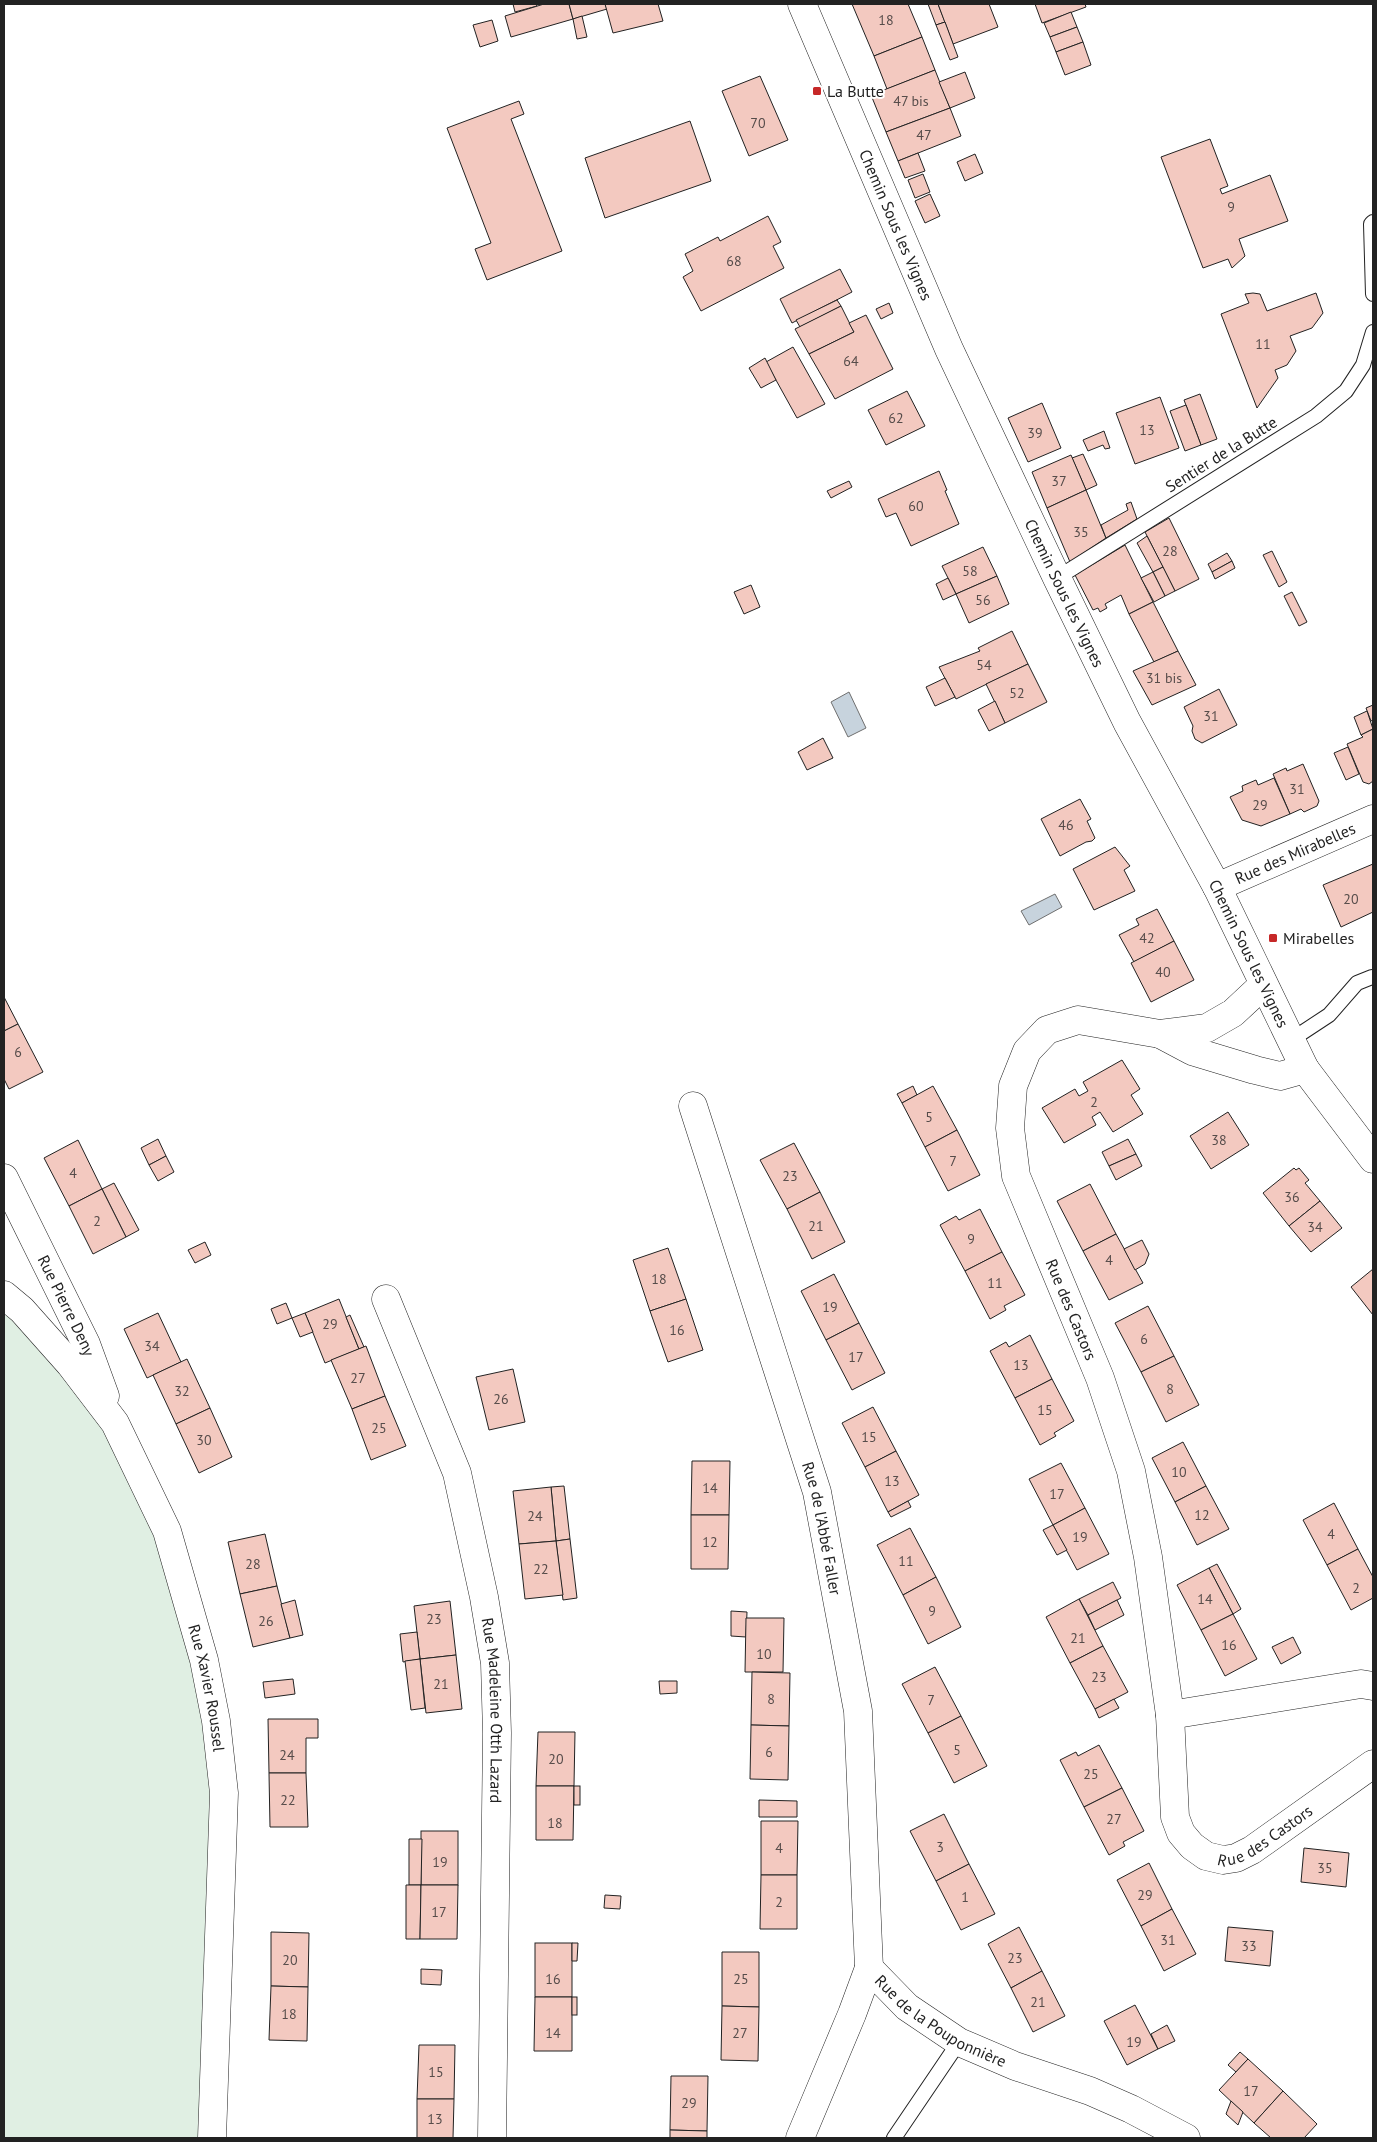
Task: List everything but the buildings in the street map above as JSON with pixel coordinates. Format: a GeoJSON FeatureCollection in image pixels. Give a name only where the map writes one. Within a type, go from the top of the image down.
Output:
{"type":"FeatureCollection","features":[{"type":"Feature","properties":{"kind":"street","name":"Chemin Sous les Vignes"},"geometry":{"type":"LineString","coordinates":[[802,4],[949,349],[1127,722],[1217,887],[1263,985],[1306,1069],[1371,1153]]}},
{"type":"Feature","properties":{"kind":"street","name":"Rue des Mirabelles"},"geometry":{"type":"LineString","coordinates":[[1217,887],[1373,819]]}},
{"type":"Feature","properties":{"kind":"street","name":"Rue des Castors"},"geometry":{"type":"LineString","coordinates":[[1263,985],[1233,1013],[1208,1028],[1160,1034],[1078,1020],[1047,1030],[1027,1051],[1013,1086],[1010,1128],[1016,1176],[1100,1378],[1131,1471],[1148,1557],[1170,1715],[1175,1817],[1181,1833],[1192,1846],[1206,1856],[1222,1860],[1236,1858],[1252,1850],[1373,1764]]}},
{"type":"Feature","properties":{"kind":"street","name":"Rue des Castors"},"geometry":{"type":"LineString","coordinates":[[1160,1034],[1192,1051],[1280,1076],[1306,1069]]}},
{"type":"Feature","properties":{"kind":"street","name":"Rue de l'Abbé Faller"},"geometry":{"type":"LineString","coordinates":[[693,1106],[817,1492],[858,1711],[868,1968]]}},
{"type":"Feature","properties":{"kind":"street","name":"Rue Pierre Deny"},"geometry":{"type":"LineString","coordinates":[[6,1189],[86,1344],[114,1423]]}},
{"type":"Feature","properties":{"kind":"street","name":"Rue Xavier Roussel"},"geometry":{"type":"LineString","coordinates":[[4,1295],[22,1310],[70,1364],[114,1423],[167,1531],[204,1660],[216,1721],[224,1793],[212,2138]]}},
{"type":"Feature","properties":{"kind":"street","name":"Rue Madeleine Otth Lazard"},"geometry":{"type":"LineString","coordinates":[[386,1299],[457,1472],[484,1597],[495,1663],[497,1733],[492,2138]]}},
{"type":"Feature","properties":{"kind":"street"},"geometry":{"type":"LineString","coordinates":[[1170,1715],[1361,1684],[1373,1686]]}},
{"type":"Feature","properties":{"kind":"street","name":"Rue de la Pouponnière"},"geometry":{"type":"LineString","coordinates":[[800,2138],[852,2014],[868,1968],[907,2007],[958,2042],[985,2055],[1090,2092],[1131,2109],[1186,2138]]}},
{"type":"Feature","properties":{"kind":"lane"},"geometry":{"type":"LineString","coordinates":[[1372,223],[1373,294]]}},
{"type":"Feature","properties":{"kind":"lane","name":"Sentier de la Butte"},"geometry":{"type":"LineString","coordinates":[[1057,578],[1316,416],[1346,391],[1363,365],[1373,332]]}},
{"type":"Feature","properties":{"kind":"lane"},"geometry":{"type":"LineString","coordinates":[[1291,1040],[1329,1015],[1357,983],[1372,976]]}},
{"type":"Feature","properties":{"kind":"lane"},"geometry":{"type":"LineString","coordinates":[[894,2138],[958,2042]]}},
{"type":"Feature","properties":{"kind":"green space"},"geometry":{"type":"Polygon","coordinates":[[[4,1295],[70,1364],[167,1531],[216,1721],[212,2138],[4,2138],[4,1295]]]}},
{"type":"Feature","properties":{"kind":"shaded area"},"geometry":{"type":"Polygon","coordinates":[[[849,692],[866,728],[848,737],[831,702],[849,692]]]}},
{"type":"Feature","properties":{"kind":"shaded area"},"geometry":{"type":"Polygon","coordinates":[[[1055,894],[1062,907],[1029,925],[1021,911],[1055,894]]]}},
{"type":"Feature","properties":{"kind":"place","name":"La Butte"},"geometry":{"type":"Point","coordinates":[817,91]}},
{"type":"Feature","properties":{"kind":"place","name":"Mirabelles"},"geometry":{"type":"Point","coordinates":[1273,938]}}]}
